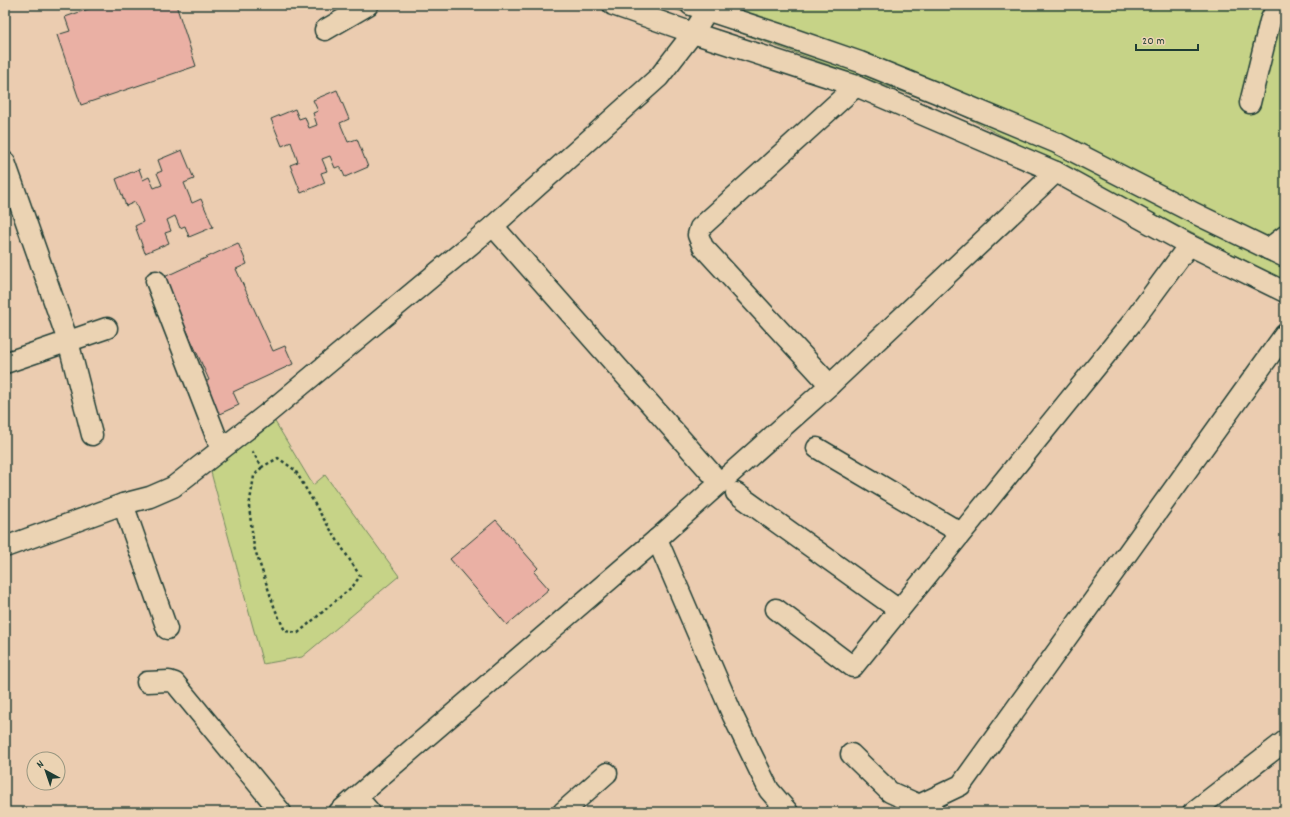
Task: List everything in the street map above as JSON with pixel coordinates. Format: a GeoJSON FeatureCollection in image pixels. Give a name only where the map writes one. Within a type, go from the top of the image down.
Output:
{"type":"FeatureCollection","features":[{"type":"Feature","properties":{"kind":"street"},"geometry":{"type":"LineString","coordinates":[[325,30],[368,5]]}},
{"type":"Feature","properties":{"kind":"street"},"geometry":{"type":"LineString","coordinates":[[613,5],[693,33],[856,86],[1056,172],[1189,246],[1285,292]]}},
{"type":"Feature","properties":{"kind":"street"},"geometry":{"type":"LineString","coordinates":[[1250,103],[1270,21],[1278,5]]}},
{"type":"Feature","properties":{"kind":"street"},"geometry":{"type":"LineString","coordinates":[[5,547],[123,504],[150,498],[173,486],[268,413],[493,226],[659,78],[693,33],[699,8],[782,34],[860,62],[1057,143],[1194,213],[1277,253],[1285,236]]}},
{"type":"Feature","properties":{"kind":"street"},"geometry":{"type":"LineString","coordinates":[[830,385],[703,247],[698,235],[700,228],[856,86]]}},
{"type":"Feature","properties":{"kind":"street"},"geometry":{"type":"LineString","coordinates":[[5,162],[68,341],[92,435]]}},
{"type":"Feature","properties":{"kind":"street"},"geometry":{"type":"LineString","coordinates":[[340,812],[657,539],[728,488],[830,385],[1056,172]]}},
{"type":"Feature","properties":{"kind":"street"},"geometry":{"type":"LineString","coordinates":[[493,226],[728,488],[899,610]]}},
{"type":"Feature","properties":{"kind":"street"},"geometry":{"type":"LineString","coordinates":[[776,609],[853,667],[1130,324],[1189,246]]}},
{"type":"Feature","properties":{"kind":"street"},"geometry":{"type":"LineString","coordinates":[[156,281],[221,449]]}},
{"type":"Feature","properties":{"kind":"street"},"geometry":{"type":"LineString","coordinates":[[5,364],[107,328]]}},
{"type":"Feature","properties":{"kind":"street"},"geometry":{"type":"LineString","coordinates":[[852,754],[890,792],[919,805],[961,785],[1285,334]]}},
{"type":"Feature","properties":{"kind":"street"},"geometry":{"type":"LineString","coordinates":[[817,448],[961,533]]}},
{"type":"Feature","properties":{"kind":"street"},"geometry":{"type":"LineString","coordinates":[[123,504],[167,629]]}},
{"type":"Feature","properties":{"kind":"street"},"geometry":{"type":"LineString","coordinates":[[657,539],[733,716],[770,790],[788,812]]}},
{"type":"Feature","properties":{"kind":"street"},"geometry":{"type":"LineString","coordinates":[[147,682],[170,681],[174,683],[281,812]]}},
{"type":"Feature","properties":{"kind":"street"},"geometry":{"type":"LineString","coordinates":[[1193,812],[1285,740]]}},
{"type":"Feature","properties":{"kind":"street"},"geometry":{"type":"LineString","coordinates":[[563,812],[607,774]]}},
{"type":"Feature","properties":{"kind":"street"},"geometry":{"type":"LineString","coordinates":[[357,797],[370,812]]}},
{"type":"Feature","properties":{"kind":"path"},"geometry":{"type":"LineString","coordinates":[[249,447],[262,467]]}},
{"type":"Feature","properties":{"kind":"path"},"geometry":{"type":"LineString","coordinates":[[278,458],[295,470],[360,576],[353,586],[298,633],[285,631],[275,609],[254,547],[249,507],[254,476],[262,467],[278,458]]}},
{"type":"Feature","properties":{"kind":"green space"},"geometry":{"type":"Polygon","coordinates":[[[663,5],[1285,5],[1285,281],[950,109],[663,5]]]}},
{"type":"Feature","properties":{"kind":"green space"},"geometry":{"type":"Polygon","coordinates":[[[274,420],[313,485],[325,475],[399,576],[302,657],[263,664],[209,465],[274,420]]]}},
{"type":"Feature","properties":{"kind":"building"},"geometry":{"type":"Polygon","coordinates":[[[100,5],[176,5],[196,66],[81,105],[57,35],[70,31],[65,17],[100,5]]]}},
{"type":"Feature","properties":{"kind":"building"},"geometry":{"type":"Polygon","coordinates":[[[337,90],[349,119],[340,123],[348,142],[357,139],[368,167],[345,177],[340,166],[335,168],[330,156],[322,159],[327,171],[321,173],[325,183],[301,193],[290,165],[298,162],[291,142],[282,146],[271,119],[295,109],[299,119],[305,117],[309,128],[317,125],[313,113],[318,111],[313,100],[337,90]]]}},
{"type":"Feature","properties":{"kind":"building"},"geometry":{"type":"Polygon","coordinates":[[[182,150],[194,179],[184,183],[192,203],[201,199],[213,227],[189,237],[185,226],[180,228],[175,216],[167,220],[171,231],[165,233],[169,243],[145,253],[135,226],[143,222],[135,202],[126,206],[116,179],[139,169],[143,180],[149,177],[154,188],[162,185],[157,173],[162,171],[158,160],[182,150]]]}},
{"type":"Feature","properties":{"kind":"building"},"geometry":{"type":"Polygon","coordinates":[[[238,243],[247,264],[236,269],[273,351],[285,346],[293,364],[233,392],[239,405],[215,416],[201,384],[209,380],[172,297],[160,279],[238,243]]]}},
{"type":"Feature","properties":{"kind":"building"},"geometry":{"type":"Polygon","coordinates":[[[496,520],[538,568],[534,572],[549,589],[507,625],[450,559],[496,520]]]}}]}
